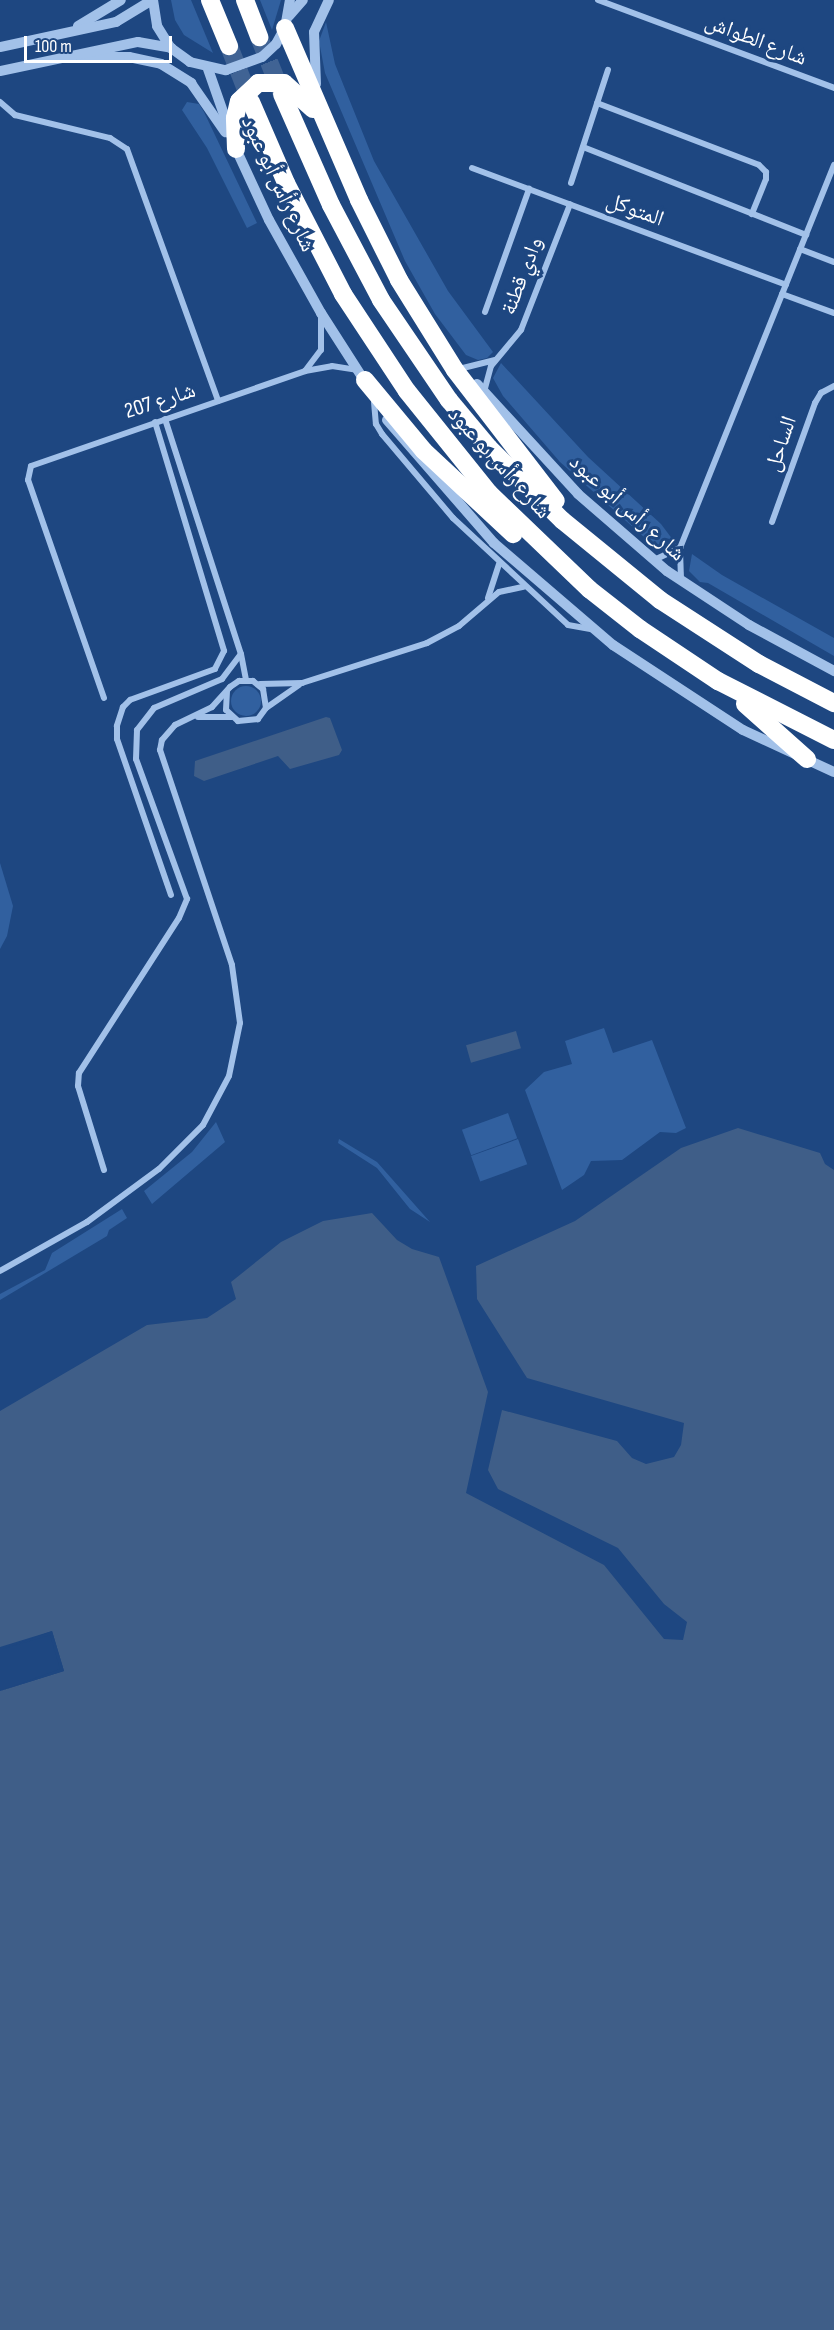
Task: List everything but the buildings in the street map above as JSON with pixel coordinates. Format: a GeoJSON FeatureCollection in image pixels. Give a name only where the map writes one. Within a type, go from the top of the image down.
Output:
{"type":"FeatureCollection","features":[{"type":"Feature","properties":{"kind":"highway"},"geometry":{"type":"LineString","coordinates":[[210,0],[229,46]]}},
{"type":"Feature","properties":{"kind":"highway"},"geometry":{"type":"LineString","coordinates":[[244,0],[259,37]]}},
{"type":"Feature","properties":{"kind":"highway"},"geometry":{"type":"LineString","coordinates":[[287,22],[324,122],[379,241],[430,330],[483,407],[602,555]]}},
{"type":"Feature","properties":{"kind":"highway"},"geometry":{"type":"LineString","coordinates":[[236,149],[237,109],[243,95],[258,83],[273,81],[291,87],[324,122]]}},
{"type":"Feature","properties":{"kind":"highway","name":"شارع رأس بو عبود"},"geometry":{"type":"LineString","coordinates":[[282,94],[331,205],[370,279],[429,372],[526,486],[602,555],[721,641],[834,703]]}},
{"type":"Feature","properties":{"kind":"highway","name":"شارع رأس بو عبود"},"geometry":{"type":"LineString","coordinates":[[251,102],[322,258],[385,360],[489,493],[589,589],[640,630],[718,681],[834,740]]}},
{"type":"Feature","properties":{"kind":"highway"},"geometry":{"type":"LineString","coordinates":[[361,375],[439,467],[517,537],[589,589]]}},
{"type":"Feature","properties":{"kind":"highway"},"geometry":{"type":"LineString","coordinates":[[718,681],[807,759]]}},
{"type":"Feature","properties":{"kind":"street"},"geometry":{"type":"LineString","coordinates":[[66,32],[121,0]]}},
{"type":"Feature","properties":{"kind":"street"},"geometry":{"type":"LineString","coordinates":[[0,47],[116,22],[153,0],[157,26],[171,48],[190,62],[208,69],[226,70],[262,57],[303,0]]}},
{"type":"Feature","properties":{"kind":"street"},"geometry":{"type":"LineString","coordinates":[[287,22],[290,0]]}},
{"type":"Feature","properties":{"kind":"street"},"geometry":{"type":"LineString","coordinates":[[324,122],[312,48],[317,21],[329,0]]}},
{"type":"Feature","properties":{"kind":"street","name":"شارع الطواش"},"geometry":{"type":"LineString","coordinates":[[598,0],[834,88]]}},
{"type":"Feature","properties":{"kind":"street"},"geometry":{"type":"LineString","coordinates":[[0,71],[81,57],[138,42],[171,48]]}},
{"type":"Feature","properties":{"kind":"street"},"geometry":{"type":"LineString","coordinates":[[81,57],[138,58],[178,74],[202,97],[236,149]]}},
{"type":"Feature","properties":{"kind":"street","name":"شارع رأس أبو عبود"},"geometry":{"type":"LineString","coordinates":[[208,69],[236,149],[321,314],[361,375],[374,402],[429,472],[494,543],[596,630],[743,730],[834,772]]}},
{"type":"Feature","properties":{"kind":"street"},"geometry":{"type":"LineString","coordinates":[[571,183],[608,70]]}},
{"type":"Feature","properties":{"kind":"street"},"geometry":{"type":"LineString","coordinates":[[0,102],[15,115],[110,138],[127,149],[218,401]]}},
{"type":"Feature","properties":{"kind":"street"},"geometry":{"type":"LineString","coordinates":[[597,103],[759,165],[766,172],[766,179],[752,214]]}},
{"type":"Feature","properties":{"kind":"street"},"geometry":{"type":"LineString","coordinates":[[582,147],[806,235]]}},
{"type":"Feature","properties":{"kind":"street"},"geometry":{"type":"LineString","coordinates":[[682,582],[680,548],[834,165]]}},
{"type":"Feature","properties":{"kind":"street","name":"المتوكل"},"geometry":{"type":"LineString","coordinates":[[472,168],[786,285]]}},
{"type":"Feature","properties":{"kind":"street"},"geometry":{"type":"LineString","coordinates":[[485,312],[529,189]]}},
{"type":"Feature","properties":{"kind":"street","name":"وادي قطنة"},"geometry":{"type":"LineString","coordinates":[[484,393],[487,374],[521,330],[570,204]]}},
{"type":"Feature","properties":{"kind":"street"},"geometry":{"type":"LineString","coordinates":[[800,249],[834,262]]}},
{"type":"Feature","properties":{"kind":"street"},"geometry":{"type":"LineString","coordinates":[[782,294],[834,313]]}},
{"type":"Feature","properties":{"kind":"street","name":"شارع رأس أبو عبود"},"geometry":{"type":"LineString","coordinates":[[305,371],[321,350],[321,314]]}},
{"type":"Feature","properties":{"kind":"street","name":"شارع رأس أبو عبود"},"geometry":{"type":"LineString","coordinates":[[430,330],[484,393],[578,494],[653,560],[682,582],[749,625],[834,671]]}},
{"type":"Feature","properties":{"kind":"street"},"geometry":{"type":"LineString","coordinates":[[464,368],[482,366],[501,357]]}},
{"type":"Feature","properties":{"kind":"street"},"geometry":{"type":"LineString","coordinates":[[305,371],[336,366],[361,375]]}},
{"type":"Feature","properties":{"kind":"street","name":"شارع 207"},"geometry":{"type":"LineString","coordinates":[[104,698],[28,480],[29,470],[40,460],[305,371]]}},
{"type":"Feature","properties":{"kind":"street","name":"الساحل"},"geometry":{"type":"LineString","coordinates":[[772,522],[815,403],[821,393],[834,386]]}},
{"type":"Feature","properties":{"kind":"street","name":"شارع رأس أبو عبود"},"geometry":{"type":"LineString","coordinates":[[374,402],[376,424],[389,443],[453,518],[523,587],[568,625],[596,630]]}},
{"type":"Feature","properties":{"kind":"street"},"geometry":{"type":"LineString","coordinates":[[165,418],[242,654],[243,680]]}},
{"type":"Feature","properties":{"kind":"street"},"geometry":{"type":"LineString","coordinates":[[154,422],[224,651],[215,669],[136,697],[123,707],[116,735],[171,895]]}},
{"type":"Feature","properties":{"kind":"street"},"geometry":{"type":"LineString","coordinates":[[653,560],[680,548]]}},
{"type":"Feature","properties":{"kind":"street"},"geometry":{"type":"LineString","coordinates":[[488,599],[496,583],[499,564]]}},
{"type":"Feature","properties":{"kind":"street"},"geometry":{"type":"LineString","coordinates":[[195,718],[232,717],[251,722],[266,708],[302,683],[439,638],[488,599],[505,589],[523,587]]}},
{"type":"Feature","properties":{"kind":"street"},"geometry":{"type":"LineString","coordinates":[[104,1170],[78,1086],[79,1073],[186,903],[187,893],[136,759],[135,737],[144,718],[154,708],[216,683],[233,669],[242,654]]}},
{"type":"Feature","properties":{"kind":"street"},"geometry":{"type":"LineString","coordinates":[[233,669],[243,680],[259,684],[302,683]]}},
{"type":"Feature","properties":{"kind":"street"},"geometry":{"type":"LineString","coordinates":[[0,1271],[87,1222],[159,1169],[203,1125],[229,1076],[240,1023],[232,965],[160,750],[169,730],[195,718],[243,680]]}},
{"type":"Feature","properties":{"kind":"street"},"geometry":{"type":"LineString","coordinates":[[259,684],[267,695],[266,708]]}},
{"type":"Feature","properties":{"kind":"street"},"geometry":{"type":"LineString","coordinates":[[227,692],[225,701],[232,717]]}},
{"type":"Feature","properties":{"kind":"shaded area"},"geometry":{"type":"Polygon","coordinates":[[[171,0],[191,0],[213,53],[184,35],[175,20],[171,0]]]}},
{"type":"Feature","properties":{"kind":"shaded area"},"geometry":{"type":"Polygon","coordinates":[[[260,0],[281,0],[272,30],[260,0]]]}},
{"type":"Feature","properties":{"kind":"shaded area"},"geometry":{"type":"Polygon","coordinates":[[[326,22],[335,64],[374,161],[448,291],[493,352],[487,358],[478,360],[466,355],[435,314],[405,261],[325,73],[319,41],[326,22]]]}},
{"type":"Feature","properties":{"kind":"shaded area"},"geometry":{"type":"Polygon","coordinates":[[[187,102],[199,104],[204,112],[257,223],[247,228],[207,148],[182,110],[187,102]]]}},
{"type":"Feature","properties":{"kind":"shaded area"},"geometry":{"type":"Polygon","coordinates":[[[501,363],[588,457],[661,524],[676,544],[654,546],[560,462],[503,396],[493,378],[501,363]]]}},
{"type":"Feature","properties":{"kind":"shaded area"},"geometry":{"type":"Polygon","coordinates":[[[692,554],[722,575],[834,638],[834,656],[708,583],[700,582],[689,571],[692,554]]]}},
{"type":"Feature","properties":{"kind":"shaded area"},"geometry":{"type":"Polygon","coordinates":[[[246,686],[252,687],[260,695],[260,707],[252,715],[246,716],[240,715],[232,707],[231,701],[232,695],[240,687],[246,686]]]}},
{"type":"Feature","properties":{"kind":"shaded area"},"geometry":{"type":"Polygon","coordinates":[[[326,717],[330,718],[342,750],[339,755],[290,769],[278,756],[204,781],[194,776],[195,761],[326,717]]]}},
{"type":"Feature","properties":{"kind":"shaded area"},"geometry":{"type":"Polygon","coordinates":[[[0,863],[13,906],[7,936],[0,949],[0,863]]]}},
{"type":"Feature","properties":{"kind":"shaded area"},"geometry":{"type":"Polygon","coordinates":[[[604,1028],[613,1053],[652,1040],[686,1128],[676,1133],[660,1132],[622,1160],[591,1161],[584,1175],[562,1190],[525,1090],[544,1072],[572,1064],[565,1041],[604,1028]]]}},
{"type":"Feature","properties":{"kind":"shaded area"},"geometry":{"type":"Polygon","coordinates":[[[516,1031],[521,1048],[471,1063],[466,1045],[516,1031]]]}},
{"type":"Feature","properties":{"kind":"shaded area"},"geometry":{"type":"Polygon","coordinates":[[[508,1113],[517,1138],[471,1155],[462,1130],[508,1113]]]}},
{"type":"Feature","properties":{"kind":"shaded area"},"geometry":{"type":"Polygon","coordinates":[[[216,1122],[225,1142],[152,1204],[144,1191],[192,1152],[216,1122]]]}},
{"type":"Feature","properties":{"kind":"shaded area"},"geometry":{"type":"Polygon","coordinates":[[[738,1128],[820,1153],[825,1164],[834,1170],[834,2330],[0,2330],[0,1691],[64,1671],[52,1631],[0,1647],[0,1411],[147,1325],[207,1318],[236,1299],[231,1282],[281,1242],[323,1221],[372,1213],[397,1240],[412,1249],[439,1257],[488,1392],[466,1493],[604,1565],[664,1639],[683,1640],[687,1622],[664,1604],[618,1548],[498,1489],[488,1470],[502,1410],[617,1441],[632,1458],[646,1464],[674,1457],[681,1445],[684,1423],[527,1378],[477,1299],[476,1266],[575,1221],[681,1148],[738,1128]]]}},
{"type":"Feature","properties":{"kind":"shaded area"},"geometry":{"type":"Polygon","coordinates":[[[339,1139],[377,1162],[430,1222],[410,1209],[377,1168],[338,1143],[339,1139]]]}},
{"type":"Feature","properties":{"kind":"shaded area"},"geometry":{"type":"Polygon","coordinates":[[[518,1139],[527,1164],[480,1181],[471,1156],[518,1139]]]}},
{"type":"Feature","properties":{"kind":"shaded area"},"geometry":{"type":"Polygon","coordinates":[[[122,1209],[127,1218],[109,1230],[107,1236],[0,1300],[0,1294],[45,1270],[52,1253],[122,1209]]]}},
{"type":"Feature","properties":{"kind":"pier"},"geometry":{"type":"Polygon","coordinates":[[[52,1631],[64,1671],[0,1691],[60,1669],[50,1635],[0,1650],[52,1631]]]}},
{"type":"Feature","properties":{"kind":"tunnel"},"geometry":{"type":"LineString","coordinates":[[259,37],[282,94]]}},
{"type":"Feature","properties":{"kind":"tunnel"},"geometry":{"type":"LineString","coordinates":[[229,46],[251,102]]}}]}
